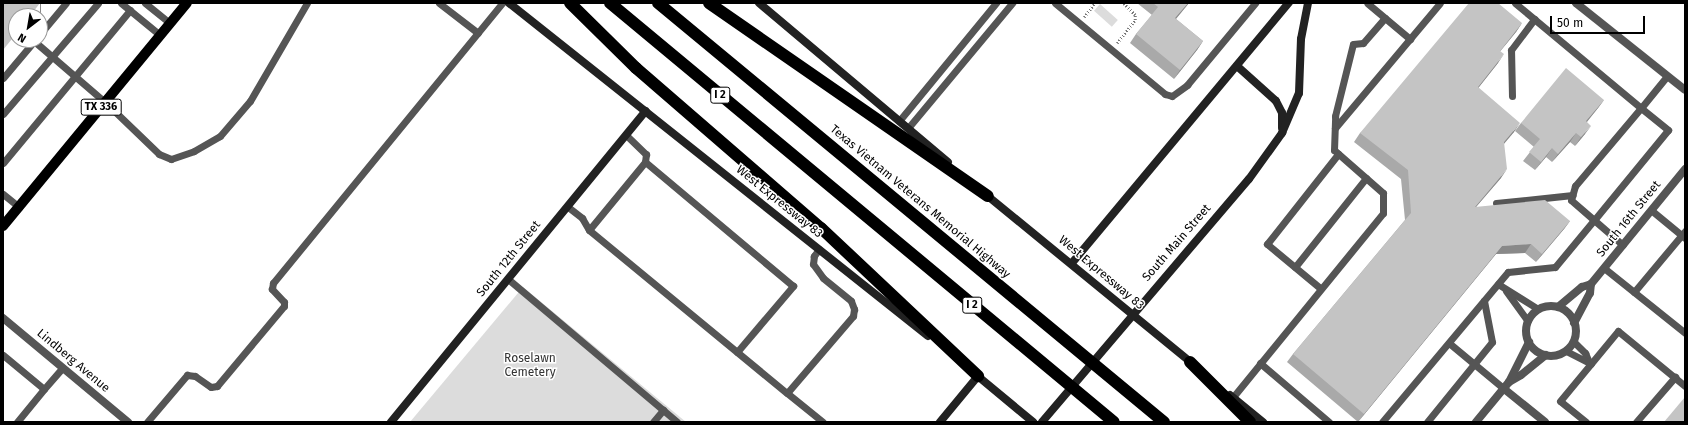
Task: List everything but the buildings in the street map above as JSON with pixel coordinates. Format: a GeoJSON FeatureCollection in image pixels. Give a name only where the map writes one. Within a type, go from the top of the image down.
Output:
{"type":"FeatureCollection","features":[{"type":"Feature","properties":{"kind":"highway"},"geometry":{"type":"LineString","coordinates":[[570,3],[636,68],[820,228],[978,376]]}},
{"type":"Feature","properties":{"kind":"highway","name":"I 2"},"geometry":{"type":"LineString","coordinates":[[610,3],[1114,422]]}},
{"type":"Feature","properties":{"kind":"highway","name":"Texas Vietnam Veterans Memorial Highway"},"geometry":{"type":"LineString","coordinates":[[658,3],[1164,422]]}},
{"type":"Feature","properties":{"kind":"highway"},"geometry":{"type":"LineString","coordinates":[[709,3],[988,196]]}},
{"type":"Feature","properties":{"kind":"highway"},"geometry":{"type":"LineString","coordinates":[[1190,362],[1250,422]]}},
{"type":"Feature","properties":{"kind":"main road","name":"TX 336"},"geometry":{"type":"LineString","coordinates":[[3,226],[187,3]]}},
{"type":"Feature","properties":{"kind":"street","name":"West Expressway 83"},"geometry":{"type":"LineString","coordinates":[[509,3],[978,376],[1033,422]]}},
{"type":"Feature","properties":{"kind":"street","name":"West Expressway 83"},"geometry":{"type":"LineString","coordinates":[[759,3],[988,196],[1072,263],[1263,422]]}},
{"type":"Feature","properties":{"kind":"street"},"geometry":{"type":"LineString","coordinates":[[1072,263],[1289,3]]}},
{"type":"Feature","properties":{"kind":"street","name":"South Main Street"},"geometry":{"type":"LineString","coordinates":[[1042,422],[1156,286],[1249,179],[1282,133],[1299,93],[1301,39],[1308,3]]}},
{"type":"Feature","properties":{"kind":"street"},"geometry":{"type":"LineString","coordinates":[[1576,3],[1685,90]]}},
{"type":"Feature","properties":{"kind":"street"},"geometry":{"type":"LineString","coordinates":[[1237,66],[1276,100],[1282,113],[1282,133]]}},
{"type":"Feature","properties":{"kind":"street","name":"South 12th Street"},"geometry":{"type":"LineString","coordinates":[[391,422],[646,111]]}},
{"type":"Feature","properties":{"kind":"street","name":"South 16th Street"},"geometry":{"type":"LineString","coordinates":[[1591,284],[1685,169]]}},
{"type":"Feature","properties":{"kind":"street"},"geometry":{"type":"LineString","coordinates":[[1558,308],[1582,287],[1591,284],[1590,293],[1574,323],[1574,342],[1566,351],[1557,356],[1546,355],[1536,351],[1529,342],[1526,329],[1528,321],[1538,309],[1546,306],[1558,308],[1569,314],[1574,323]]}},
{"type":"Feature","properties":{"kind":"street","name":"Lindberg Avenue"},"geometry":{"type":"LineString","coordinates":[[3,318],[128,422]]}},
{"type":"Feature","properties":{"kind":"street"},"geometry":{"type":"LineString","coordinates":[[1476,422],[1506,385],[1529,342]]}},
{"type":"Feature","properties":{"kind":"street"},"geometry":{"type":"LineString","coordinates":[[1506,385],[1546,355]]}},
{"type":"Feature","properties":{"kind":"street"},"geometry":{"type":"LineString","coordinates":[[940,422],[978,376]]}},
{"type":"Feature","properties":{"kind":"street"},"geometry":{"type":"LineString","coordinates":[[1506,385],[1544,422]]}},
{"type":"Feature","properties":{"kind":"lane"},"geometry":{"type":"LineString","coordinates":[[48,24],[66,3]]}},
{"type":"Feature","properties":{"kind":"lane"},"geometry":{"type":"LineString","coordinates":[[3,114],[98,3]]}},
{"type":"Feature","properties":{"kind":"lane"},"geometry":{"type":"LineString","coordinates":[[121,3],[160,35]]}},
{"type":"Feature","properties":{"kind":"lane"},"geometry":{"type":"LineString","coordinates":[[145,3],[170,23]]}},
{"type":"Feature","properties":{"kind":"lane"},"geometry":{"type":"LineString","coordinates":[[42,48],[105,102],[159,154],[171,159],[194,152],[220,136],[250,101],[307,3]]}},
{"type":"Feature","properties":{"kind":"lane"},"geometry":{"type":"LineString","coordinates":[[439,3],[478,33]]}},
{"type":"Feature","properties":{"kind":"lane"},"geometry":{"type":"LineString","coordinates":[[147,422],[187,375],[195,376],[211,388],[218,386],[284,306],[284,302],[272,289],[273,283],[502,3]]}},
{"type":"Feature","properties":{"kind":"lane"},"geometry":{"type":"LineString","coordinates":[[899,121],[996,3]]}},
{"type":"Feature","properties":{"kind":"lane"},"geometry":{"type":"LineString","coordinates":[[908,128],[1012,3]]}},
{"type":"Feature","properties":{"kind":"lane"},"geometry":{"type":"LineString","coordinates":[[1055,3],[1165,94],[1172,96],[1187,85],[1255,3]]}},
{"type":"Feature","properties":{"kind":"lane"},"geometry":{"type":"LineString","coordinates":[[1367,3],[1410,39]]}},
{"type":"Feature","properties":{"kind":"lane"},"geometry":{"type":"LineString","coordinates":[[1335,128],[1440,3]]}},
{"type":"Feature","properties":{"kind":"lane"},"geometry":{"type":"LineString","coordinates":[[1382,422],[1508,272],[1555,267],[1668,130],[1515,3]]}},
{"type":"Feature","properties":{"kind":"lane"},"geometry":{"type":"LineString","coordinates":[[3,163],[130,10]]}},
{"type":"Feature","properties":{"kind":"lane"},"geometry":{"type":"LineString","coordinates":[[1233,397],[1320,288],[1383,213],[1383,192],[1334,150],[1335,116],[1353,44],[1363,43],[1385,18]]}},
{"type":"Feature","properties":{"kind":"lane"},"geometry":{"type":"LineString","coordinates":[[1512,96],[1511,50],[1534,19]]}},
{"type":"Feature","properties":{"kind":"lane"},"geometry":{"type":"LineString","coordinates":[[3,78],[28,48]]}},
{"type":"Feature","properties":{"kind":"lane"},"geometry":{"type":"LineString","coordinates":[[1623,244],[1571,200],[1575,186],[1667,76]]}},
{"type":"Feature","properties":{"kind":"lane"},"geometry":{"type":"LineString","coordinates":[[589,230],[646,162],[646,154],[626,135]]}},
{"type":"Feature","properties":{"kind":"lane"},"geometry":{"type":"LineString","coordinates":[[1320,288],[1266,244],[1338,154]]}},
{"type":"Feature","properties":{"kind":"lane"},"geometry":{"type":"LineString","coordinates":[[646,162],[793,286],[737,352]]}},
{"type":"Feature","properties":{"kind":"lane"},"geometry":{"type":"LineString","coordinates":[[1295,267],[1366,178]]}},
{"type":"Feature","properties":{"kind":"lane"},"geometry":{"type":"LineString","coordinates":[[3,194],[19,207]]}},
{"type":"Feature","properties":{"kind":"lane"},"geometry":{"type":"LineString","coordinates":[[1496,203],[1573,195]]}},
{"type":"Feature","properties":{"kind":"lane"},"geometry":{"type":"LineString","coordinates":[[568,207],[582,218],[589,230],[823,422]]}},
{"type":"Feature","properties":{"kind":"lane"},"geometry":{"type":"LineString","coordinates":[[1634,292],[1684,235],[1652,210]]}},
{"type":"Feature","properties":{"kind":"lane"},"geometry":{"type":"LineString","coordinates":[[788,394],[853,316],[854,309],[851,301],[822,278],[813,264],[814,256],[819,249]]}},
{"type":"Feature","properties":{"kind":"lane"},"geometry":{"type":"LineString","coordinates":[[1604,268],[1685,333]]}},
{"type":"Feature","properties":{"kind":"lane"},"geometry":{"type":"LineString","coordinates":[[508,279],[677,422]]}},
{"type":"Feature","properties":{"kind":"lane"},"geometry":{"type":"LineString","coordinates":[[1498,284],[1506,291],[1538,309]]}},
{"type":"Feature","properties":{"kind":"lane"},"geometry":{"type":"LineString","coordinates":[[1506,291],[1528,321]]}},
{"type":"Feature","properties":{"kind":"lane"},"geometry":{"type":"LineString","coordinates":[[1427,422],[1492,342],[1484,301]]}},
{"type":"Feature","properties":{"kind":"lane"},"geometry":{"type":"LineString","coordinates":[[1586,422],[1560,401],[1618,331],[1685,386]]}},
{"type":"Feature","properties":{"kind":"lane"},"geometry":{"type":"LineString","coordinates":[[1574,342],[1585,353],[1590,363]]}},
{"type":"Feature","properties":{"kind":"lane"},"geometry":{"type":"LineString","coordinates":[[1449,343],[1474,364],[1506,385]]}},
{"type":"Feature","properties":{"kind":"lane"},"geometry":{"type":"LineString","coordinates":[[1566,351],[1580,360],[1590,363]]}},
{"type":"Feature","properties":{"kind":"lane"},"geometry":{"type":"LineString","coordinates":[[3,355],[44,389]]}},
{"type":"Feature","properties":{"kind":"lane"},"geometry":{"type":"LineString","coordinates":[[1260,363],[1329,422]]}},
{"type":"Feature","properties":{"kind":"lane"},"geometry":{"type":"LineString","coordinates":[[17,422],[62,368]]}},
{"type":"Feature","properties":{"kind":"lane"},"geometry":{"type":"LineString","coordinates":[[1636,422],[1675,378]]}},
{"type":"Feature","properties":{"kind":"lane"},"geometry":{"type":"LineString","coordinates":[[653,422],[663,410]]}},
{"type":"Feature","properties":{"kind":"path"},"geometry":{"type":"LineString","coordinates":[[1079,23],[1095,3]]}},
{"type":"Feature","properties":{"kind":"path"},"geometry":{"type":"LineString","coordinates":[[1111,50],[1135,20],[1136,15],[1123,3]]}},
{"type":"Feature","properties":{"kind":"green space"},"geometry":{"type":"Polygon","coordinates":[[[1100,4],[1118,20],[1112,27],[1094,11],[1100,4]]]}},
{"type":"Feature","properties":{"kind":"green space","name":"Roselawn Cemetery"},"geometry":{"type":"Polygon","coordinates":[[[523,287],[686,422],[410,422],[523,287]]]}}]}
